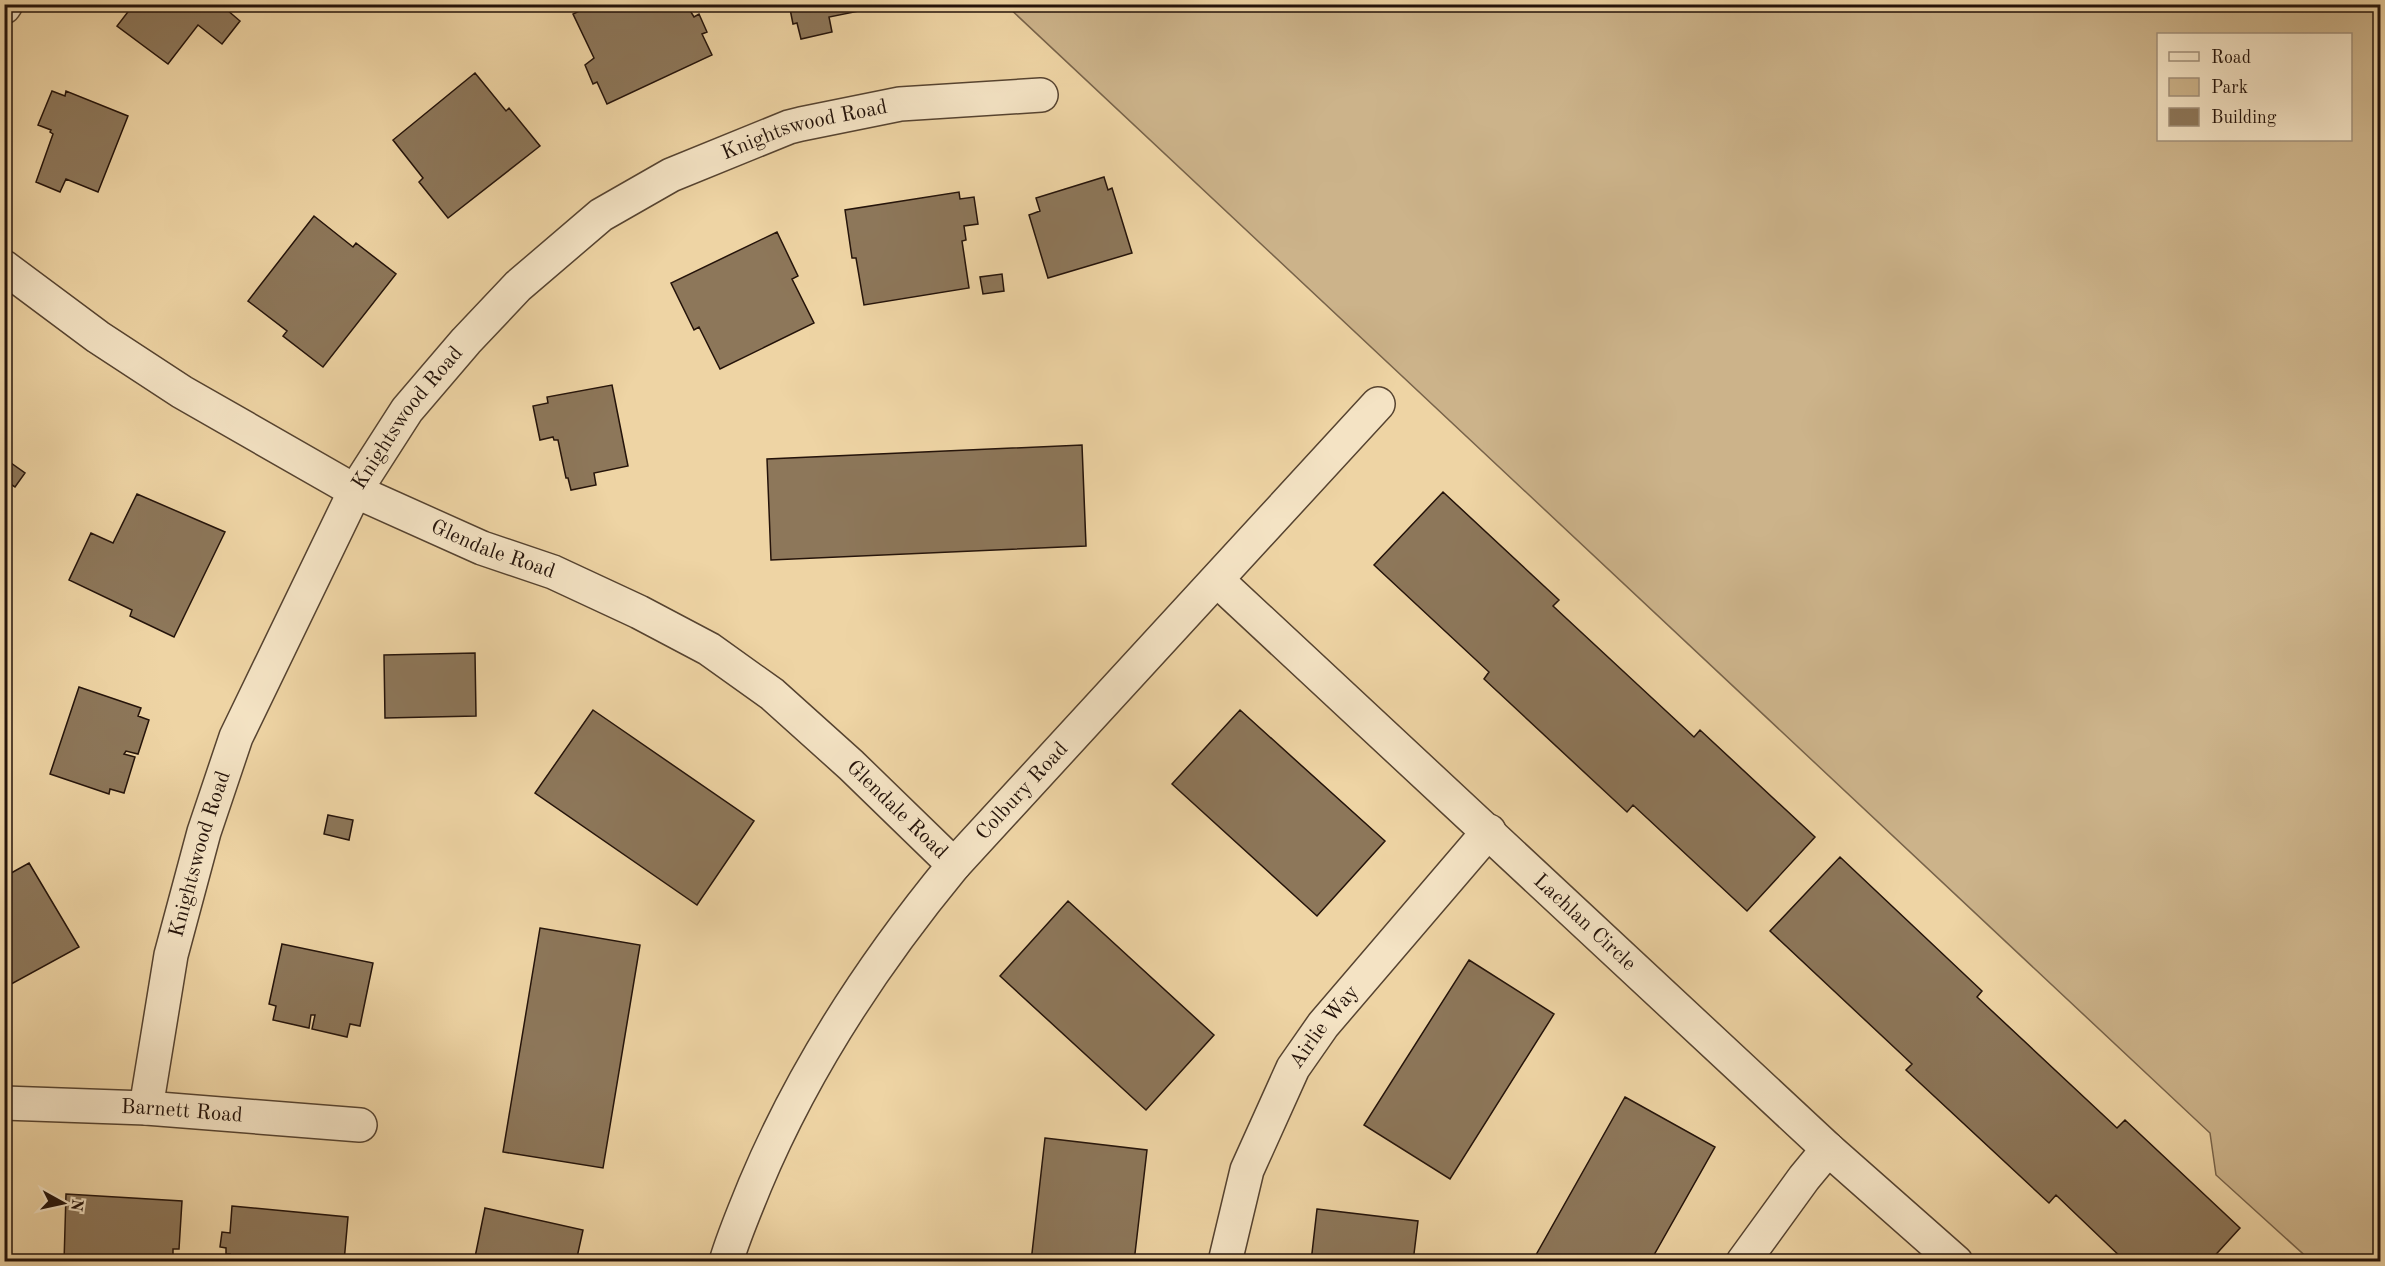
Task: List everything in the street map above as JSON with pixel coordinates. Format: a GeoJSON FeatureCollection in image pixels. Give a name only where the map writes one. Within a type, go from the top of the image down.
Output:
{"type":"FeatureCollection","features":[{"type":"Feature","properties":{"kind":"street","name":"Knightswood Road"},"geometry":{"type":"LineString","coordinates":[[146,1108],[171,955],[204,832],[236,737],[355,491],[408,410],[466,341],[518,286],[601,215],[671,175],[789,127],[900,104],[1041,95]]}},
{"type":"Feature","properties":{"kind":"street","name":"Glendale Road"},"geometry":{"type":"LineString","coordinates":[[4,267],[98,337],[182,392],[355,491],[482,548],[553,572],[639,612],[709,649],[772,694],[851,765],[954,865]]}},
{"type":"Feature","properties":{"kind":"street","name":"Colbury Road"},"geometry":{"type":"LineString","coordinates":[[726,1262],[775,1138],[826,1043],[908,921],[954,865],[1218,581],[1378,404]]}},
{"type":"Feature","properties":{"kind":"street","name":"Lachlan Circle"},"geometry":{"type":"LineString","coordinates":[[1218,581],[1828,1149],[1956,1262]]}},
{"type":"Feature","properties":{"kind":"street","name":"Airlie Way"},"geometry":{"type":"LineString","coordinates":[[1225,1262],[1247,1170],[1293,1068],[1323,1025],[1489,831]]}},
{"type":"Feature","properties":{"kind":"street","name":"Barnett Road"},"geometry":{"type":"LineString","coordinates":[[4,1103],[146,1108],[360,1125]]}},
{"type":"Feature","properties":{"kind":"street"},"geometry":{"type":"LineString","coordinates":[[1743,1262],[1828,1149]]}},
{"type":"Feature","properties":{"kind":"green space"},"geometry":{"type":"Polygon","coordinates":[[[1006,5],[2380,5],[2380,1261],[2311,1261],[2216,1175],[2210,1133],[1006,5]]]}},
{"type":"Feature","properties":{"kind":"building"},"geometry":{"type":"Polygon","coordinates":[[[134,4],[220,4],[240,21],[222,44],[198,25],[168,64],[117,26],[134,4]]]}},
{"type":"Feature","properties":{"kind":"building"},"geometry":{"type":"Polygon","coordinates":[[[594,4],[686,4],[694,17],[699,14],[707,32],[702,34],[712,55],[607,104],[597,82],[593,84],[585,65],[594,58],[573,14],[594,4]]]}},
{"type":"Feature","properties":{"kind":"building"},"geometry":{"type":"Polygon","coordinates":[[[789,4],[868,4],[869,9],[829,17],[832,32],[801,39],[797,23],[793,24],[789,4]]]}},
{"type":"Feature","properties":{"kind":"building"},"geometry":{"type":"Polygon","coordinates":[[[475,73],[506,111],[509,108],[540,146],[448,218],[419,182],[423,178],[393,140],[475,73]]]}},
{"type":"Feature","properties":{"kind":"building"},"geometry":{"type":"Polygon","coordinates":[[[52,91],[65,96],[66,91],[128,116],[98,192],[66,179],[60,192],[36,182],[53,134],[51,130],[38,125],[52,91]]]}},
{"type":"Feature","properties":{"kind":"building"},"geometry":{"type":"Polygon","coordinates":[[[1104,177],[1108,190],[1112,188],[1132,253],[1048,278],[1029,215],[1040,211],[1036,198],[1104,177]]]}},
{"type":"Feature","properties":{"kind":"building"},"geometry":{"type":"Polygon","coordinates":[[[959,192],[960,199],[974,197],[978,224],[964,226],[966,240],[962,241],[969,288],[864,305],[856,258],[852,258],[845,210],[959,192]]]}},
{"type":"Feature","properties":{"kind":"building"},"geometry":{"type":"Polygon","coordinates":[[[314,216],[353,247],[356,243],[396,274],[323,367],[283,336],[287,331],[248,301],[314,216]]]}},
{"type":"Feature","properties":{"kind":"building"},"geometry":{"type":"Polygon","coordinates":[[[777,232],[798,276],[792,279],[814,323],[720,369],[699,327],[694,330],[671,283],[777,232]]]}},
{"type":"Feature","properties":{"kind":"building"},"geometry":{"type":"Polygon","coordinates":[[[1002,274],[1004,291],[983,294],[980,277],[1002,274]]]}},
{"type":"Feature","properties":{"kind":"building"},"geometry":{"type":"Polygon","coordinates":[[[612,385],[628,466],[594,473],[596,485],[571,490],[568,478],[566,478],[558,440],[554,440],[553,437],[540,440],[533,406],[548,403],[547,397],[612,385]]]}},
{"type":"Feature","properties":{"kind":"building"},"geometry":{"type":"Polygon","coordinates":[[[1082,445],[1086,546],[771,560],[767,459],[1082,445]]]}},
{"type":"Feature","properties":{"kind":"building"},"geometry":{"type":"Polygon","coordinates":[[[4,458],[25,473],[15,487],[4,480],[4,458]]]}},
{"type":"Feature","properties":{"kind":"building"},"geometry":{"type":"Polygon","coordinates":[[[1443,492],[1559,600],[1553,606],[1694,737],[1700,730],[1815,837],[1747,911],[1633,805],[1627,812],[1484,679],[1489,672],[1374,565],[1443,492]]]}},
{"type":"Feature","properties":{"kind":"building"},"geometry":{"type":"Polygon","coordinates":[[[137,494],[225,532],[174,637],[130,616],[132,610],[69,580],[91,533],[113,543],[137,494]]]}},
{"type":"Feature","properties":{"kind":"building"},"geometry":{"type":"Polygon","coordinates":[[[475,653],[476,716],[385,718],[384,655],[475,653]]]}},
{"type":"Feature","properties":{"kind":"building"},"geometry":{"type":"Polygon","coordinates":[[[79,687],[141,708],[138,716],[149,720],[138,754],[126,751],[124,754],[135,757],[124,793],[110,789],[109,794],[50,774],[79,687]]]}},
{"type":"Feature","properties":{"kind":"building"},"geometry":{"type":"Polygon","coordinates":[[[593,710],[754,821],[697,905],[535,793],[593,710]]]}},
{"type":"Feature","properties":{"kind":"building"},"geometry":{"type":"Polygon","coordinates":[[[1240,710],[1385,841],[1317,916],[1172,784],[1240,710]]]}},
{"type":"Feature","properties":{"kind":"building"},"geometry":{"type":"Polygon","coordinates":[[[328,815],[353,820],[349,840],[324,834],[328,815]]]}},
{"type":"Feature","properties":{"kind":"building"},"geometry":{"type":"Polygon","coordinates":[[[1840,857],[1982,991],[1977,997],[2117,1128],[2125,1120],[2240,1228],[2209,1262],[2126,1262],[2056,1195],[2049,1203],[1906,1070],[1912,1064],[1770,931],[1840,857]]]}},
{"type":"Feature","properties":{"kind":"building"},"geometry":{"type":"Polygon","coordinates":[[[29,863],[79,947],[4,988],[4,877],[29,863]]]}},
{"type":"Feature","properties":{"kind":"building"},"geometry":{"type":"Polygon","coordinates":[[[1068,901],[1214,1035],[1146,1110],[1000,976],[1068,901]]]}},
{"type":"Feature","properties":{"kind":"building"},"geometry":{"type":"Polygon","coordinates":[[[540,928],[640,945],[603,1168],[503,1152],[540,928]]]}},
{"type":"Feature","properties":{"kind":"building"},"geometry":{"type":"Polygon","coordinates":[[[282,944],[373,963],[360,1026],[350,1024],[347,1037],[312,1029],[315,1015],[311,1015],[309,1028],[273,1020],[276,1006],[269,1004],[282,944]]]}},
{"type":"Feature","properties":{"kind":"building"},"geometry":{"type":"Polygon","coordinates":[[[1469,960],[1554,1014],[1450,1179],[1364,1125],[1469,960]]]}},
{"type":"Feature","properties":{"kind":"building"},"geometry":{"type":"Polygon","coordinates":[[[1625,1097],[1715,1147],[1650,1262],[1532,1262],[1625,1097]]]}},
{"type":"Feature","properties":{"kind":"building"},"geometry":{"type":"Polygon","coordinates":[[[1045,1138],[1147,1150],[1134,1262],[1031,1262],[1045,1138]]]}},
{"type":"Feature","properties":{"kind":"building"},"geometry":{"type":"Polygon","coordinates":[[[66,1194],[182,1201],[179,1249],[173,1249],[173,1262],[64,1262],[66,1194]]]}},
{"type":"Feature","properties":{"kind":"building"},"geometry":{"type":"Polygon","coordinates":[[[232,1206],[348,1217],[344,1262],[230,1262],[230,1254],[226,1254],[226,1248],[220,1247],[222,1232],[230,1233],[232,1206]]]}},
{"type":"Feature","properties":{"kind":"building"},"geometry":{"type":"Polygon","coordinates":[[[485,1208],[583,1230],[576,1262],[474,1262],[485,1208]]]}},
{"type":"Feature","properties":{"kind":"building"},"geometry":{"type":"Polygon","coordinates":[[[1317,1209],[1418,1221],[1413,1262],[1311,1262],[1317,1209]]]}},
{"type":"Feature","properties":{"kind":"building"},"geometry":{"type":"Polygon","coordinates":[[[2255,1255],[2263,1262],[2249,1262],[2255,1255]]]}}]}
